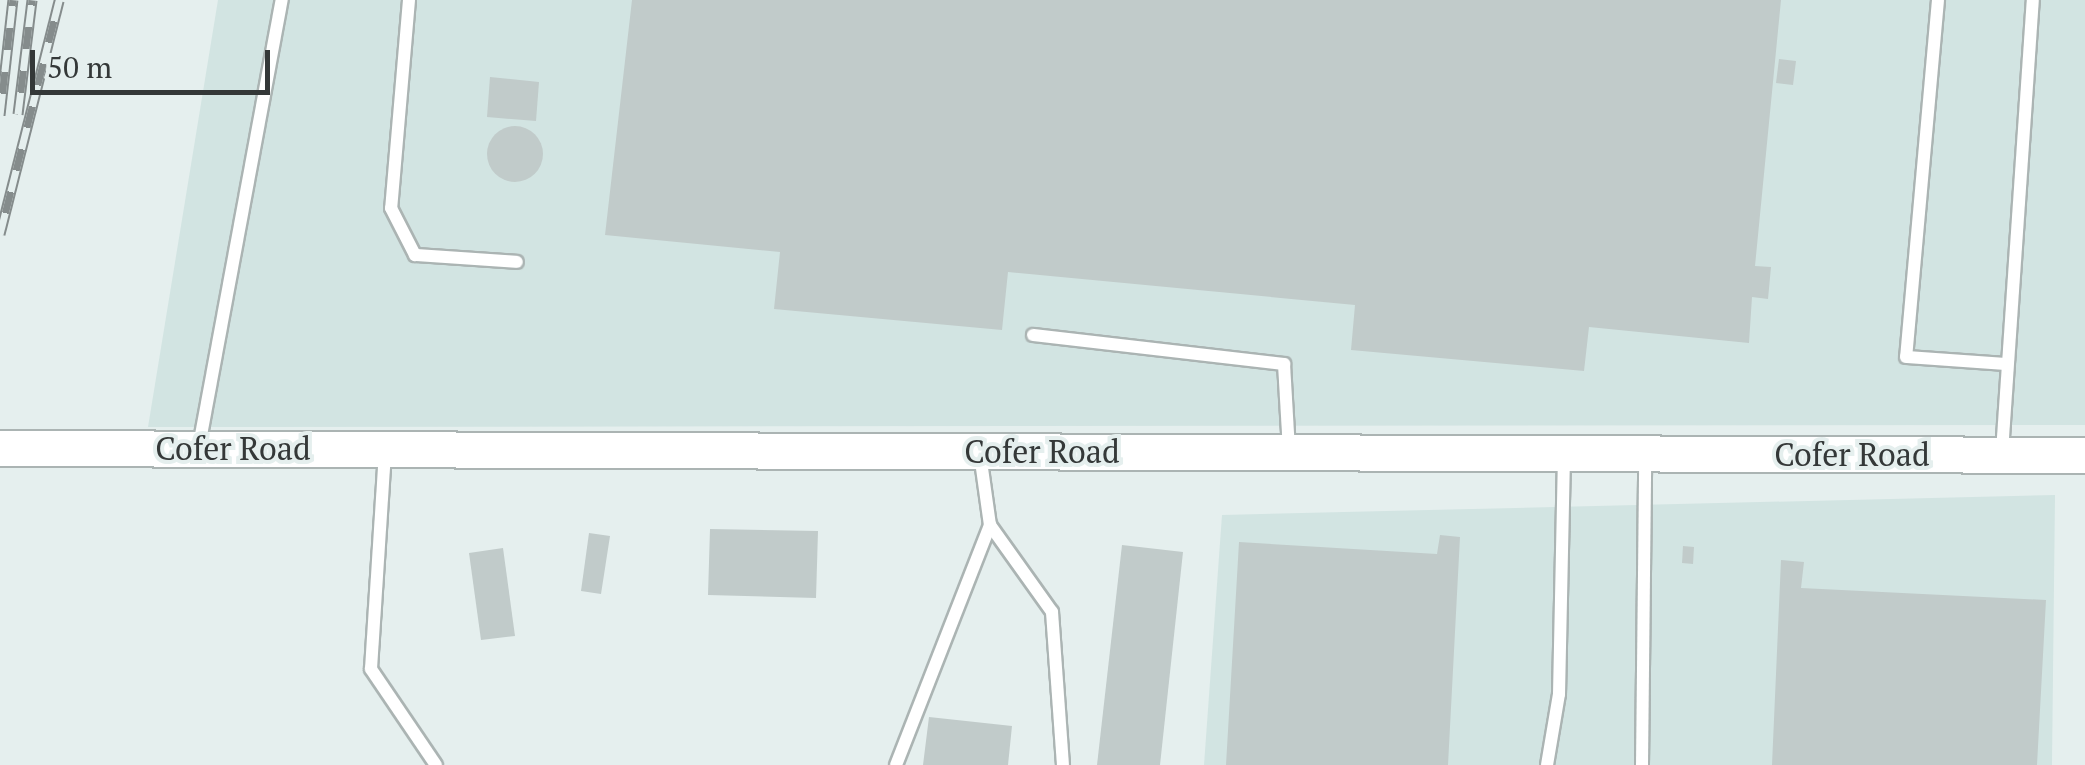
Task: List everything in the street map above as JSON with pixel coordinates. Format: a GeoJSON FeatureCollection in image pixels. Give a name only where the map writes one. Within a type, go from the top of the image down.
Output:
{"type":"FeatureCollection","features":[{"type":"Feature","properties":{"kind":"street","name":"Cofer Road"},"geometry":{"type":"LineString","coordinates":[[0,448],[2085,455]]}},
{"type":"Feature","properties":{"kind":"lane"},"geometry":{"type":"LineString","coordinates":[[198,448],[282,0]]}},
{"type":"Feature","properties":{"kind":"lane"},"geometry":{"type":"LineString","coordinates":[[410,0],[391,208],[415,255],[517,262]]}},
{"type":"Feature","properties":{"kind":"lane"},"geometry":{"type":"LineString","coordinates":[[1938,0],[1906,356],[2007,364]]}},
{"type":"Feature","properties":{"kind":"lane"},"geometry":{"type":"LineString","coordinates":[[2002,455],[2033,0]]}},
{"type":"Feature","properties":{"kind":"lane"},"geometry":{"type":"LineString","coordinates":[[1033,335],[1284,364],[1290,452]]}},
{"type":"Feature","properties":{"kind":"lane"},"geometry":{"type":"LineString","coordinates":[[386,449],[371,669],[436,765]]}},
{"type":"Feature","properties":{"kind":"lane"},"geometry":{"type":"LineString","coordinates":[[980,451],[990,525],[1052,612],[1063,765]]}},
{"type":"Feature","properties":{"kind":"lane"},"geometry":{"type":"LineString","coordinates":[[1548,765],[1558,694],[1564,453]]}},
{"type":"Feature","properties":{"kind":"lane"},"geometry":{"type":"LineString","coordinates":[[1642,765],[1645,454]]}},
{"type":"Feature","properties":{"kind":"lane"},"geometry":{"type":"LineString","coordinates":[[896,765],[990,525]]}},
{"type":"Feature","properties":{"kind":"shaded area"},"geometry":{"type":"Polygon","coordinates":[[[218,0],[2085,0],[2085,425],[148,427],[218,0]]]}},
{"type":"Feature","properties":{"kind":"shaded area"},"geometry":{"type":"Polygon","coordinates":[[[2055,495],[2052,765],[1204,765],[1222,515],[2055,495]]]}},
{"type":"Feature","properties":{"kind":"building"},"geometry":{"type":"Polygon","coordinates":[[[632,0],[1781,0],[1755,266],[1771,267],[1768,299],[1752,297],[1749,343],[1589,327],[1584,371],[1351,350],[1355,305],[1008,272],[1002,330],[774,309],[780,252],[605,235],[632,0]]]}},
{"type":"Feature","properties":{"kind":"building"},"geometry":{"type":"Polygon","coordinates":[[[1779,59],[1796,61],[1793,85],[1776,83],[1779,59]]]}},
{"type":"Feature","properties":{"kind":"building"},"geometry":{"type":"Polygon","coordinates":[[[490,77],[539,82],[536,121],[487,117],[490,77]]]}},
{"type":"Feature","properties":{"kind":"building"},"geometry":{"type":"Polygon","coordinates":[[[515,126],[535,134],[543,154],[535,174],[515,182],[495,174],[487,154],[495,134],[515,126]]]}},
{"type":"Feature","properties":{"kind":"building"},"geometry":{"type":"Polygon","coordinates":[[[710,529],[818,531],[816,598],[708,595],[710,529]]]}},
{"type":"Feature","properties":{"kind":"building"},"geometry":{"type":"Polygon","coordinates":[[[589,533],[610,536],[601,594],[581,591],[589,533]]]}},
{"type":"Feature","properties":{"kind":"building"},"geometry":{"type":"Polygon","coordinates":[[[1440,535],[1460,537],[1448,765],[1226,765],[1239,542],[1437,554],[1440,535]]]}},
{"type":"Feature","properties":{"kind":"building"},"geometry":{"type":"Polygon","coordinates":[[[1122,545],[1183,552],[1160,765],[1097,765],[1122,545]]]}},
{"type":"Feature","properties":{"kind":"building"},"geometry":{"type":"Polygon","coordinates":[[[1683,546],[1694,547],[1693,564],[1682,563],[1683,546]]]}},
{"type":"Feature","properties":{"kind":"building"},"geometry":{"type":"Polygon","coordinates":[[[503,548],[515,636],[481,640],[469,553],[503,548]]]}},
{"type":"Feature","properties":{"kind":"building"},"geometry":{"type":"Polygon","coordinates":[[[1781,560],[1804,562],[1801,588],[2046,600],[2037,765],[1772,765],[1781,560]]]}},
{"type":"Feature","properties":{"kind":"building"},"geometry":{"type":"Polygon","coordinates":[[[929,717],[1012,726],[1008,765],[923,765],[929,717]]]}},
{"type":"Feature","properties":{"kind":"railway"},"geometry":{"type":"LineString","coordinates":[[0,115],[13,0]]}},
{"type":"Feature","properties":{"kind":"railway"},"geometry":{"type":"LineString","coordinates":[[18,114],[32,0]]}},
{"type":"Feature","properties":{"kind":"railway"},"geometry":{"type":"LineString","coordinates":[[0,234],[59,0]]}}]}
